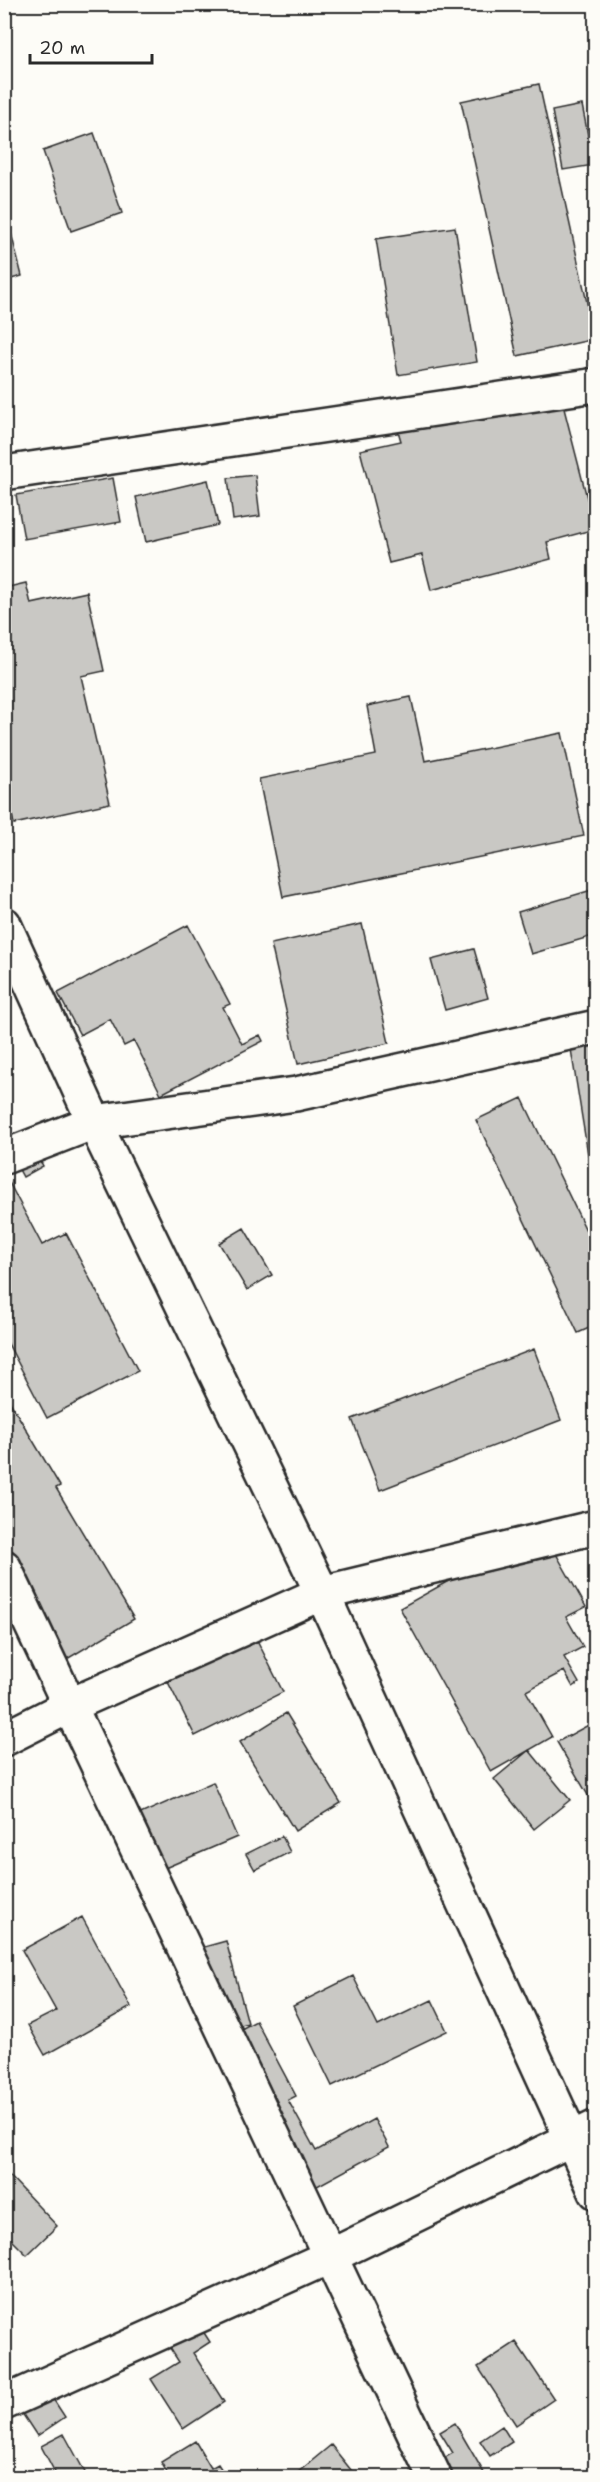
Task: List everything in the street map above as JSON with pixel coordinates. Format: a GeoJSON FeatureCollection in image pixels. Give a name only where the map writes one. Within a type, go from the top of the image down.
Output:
{"type":"FeatureCollection","features":[{"type":"Feature","properties":{"kind":"street"},"geometry":{"type":"LineString","coordinates":[[4,473],[596,385]]}},
{"type":"Feature","properties":{"kind":"street"},"geometry":{"type":"LineString","coordinates":[[4,924],[94,1122],[583,2133],[596,2192]]}},
{"type":"Feature","properties":{"kind":"street"},"geometry":{"type":"LineString","coordinates":[[4,1157],[94,1122],[297,1094],[596,1027]]}},
{"type":"Feature","properties":{"kind":"street"},"geometry":{"type":"LineString","coordinates":[[4,1738],[71,1705],[322,1593],[596,1527]]}},
{"type":"Feature","properties":{"kind":"street"},"geometry":{"type":"LineString","coordinates":[[4,1567],[435,2478]]}},
{"type":"Feature","properties":{"kind":"street"},"geometry":{"type":"LineString","coordinates":[[4,2403],[331,2256],[583,2133]]}},
{"type":"Feature","properties":{"kind":"building"},"geometry":{"type":"Polygon","coordinates":[[[539,84],[595,339],[517,356],[461,101],[539,84]]]}},
{"type":"Feature","properties":{"kind":"building"},"geometry":{"type":"Polygon","coordinates":[[[582,105],[594,165],[563,170],[552,111],[582,105]]]}},
{"type":"Feature","properties":{"kind":"building"},"geometry":{"type":"Polygon","coordinates":[[[94,133],[122,213],[71,231],[43,151],[94,133]]]}},
{"type":"Feature","properties":{"kind":"building"},"geometry":{"type":"Polygon","coordinates":[[[4,217],[7,217],[22,276],[4,281],[4,217]]]}},
{"type":"Feature","properties":{"kind":"building"},"geometry":{"type":"Polygon","coordinates":[[[455,227],[477,362],[398,375],[376,239],[455,227]]]}},
{"type":"Feature","properties":{"kind":"building"},"geometry":{"type":"Polygon","coordinates":[[[559,389],[595,529],[547,542],[551,559],[431,590],[422,555],[389,563],[360,450],[401,441],[398,431],[559,389]]]}},
{"type":"Feature","properties":{"kind":"building"},"geometry":{"type":"Polygon","coordinates":[[[255,475],[260,516],[233,520],[228,478],[255,475]]]}},
{"type":"Feature","properties":{"kind":"building"},"geometry":{"type":"Polygon","coordinates":[[[113,478],[121,522],[24,539],[16,495],[113,478]]]}},
{"type":"Feature","properties":{"kind":"building"},"geometry":{"type":"Polygon","coordinates":[[[208,480],[218,525],[146,542],[136,497],[208,480]]]}},
{"type":"Feature","properties":{"kind":"building"},"geometry":{"type":"Polygon","coordinates":[[[26,583],[31,604],[87,592],[104,671],[81,676],[110,803],[14,824],[4,781],[4,588],[26,583]]]}},
{"type":"Feature","properties":{"kind":"building"},"geometry":{"type":"Polygon","coordinates":[[[411,697],[425,761],[562,733],[584,836],[283,897],[259,779],[376,755],[367,706],[411,697]]]}},
{"type":"Feature","properties":{"kind":"building"},"geometry":{"type":"Polygon","coordinates":[[[595,889],[596,935],[531,954],[518,912],[595,889]]]}},
{"type":"Feature","properties":{"kind":"building"},"geometry":{"type":"Polygon","coordinates":[[[362,924],[389,1043],[298,1064],[271,944],[362,924]]]}},
{"type":"Feature","properties":{"kind":"building"},"geometry":{"type":"Polygon","coordinates":[[[188,925],[230,1004],[223,1007],[242,1044],[260,1035],[263,1041],[161,1094],[134,1041],[124,1046],[110,1019],[80,1035],[58,993],[188,925]]]}},
{"type":"Feature","properties":{"kind":"building"},"geometry":{"type":"Polygon","coordinates":[[[474,949],[488,998],[445,1010],[431,960],[474,949]]]}},
{"type":"Feature","properties":{"kind":"building"},"geometry":{"type":"Polygon","coordinates":[[[596,1039],[596,1166],[590,1167],[570,1043],[596,1039]]]}},
{"type":"Feature","properties":{"kind":"building"},"geometry":{"type":"Polygon","coordinates":[[[522,1098],[596,1251],[596,1325],[578,1333],[476,1120],[522,1098]]]}},
{"type":"Feature","properties":{"kind":"building"},"geometry":{"type":"Polygon","coordinates":[[[28,1137],[43,1166],[23,1177],[7,1147],[28,1137]]]}},
{"type":"Feature","properties":{"kind":"building"},"geometry":{"type":"Polygon","coordinates":[[[4,1173],[42,1245],[66,1233],[138,1371],[47,1418],[4,1336],[4,1173]]]}},
{"type":"Feature","properties":{"kind":"building"},"geometry":{"type":"Polygon","coordinates":[[[244,1228],[272,1275],[247,1290],[219,1243],[244,1228]]]}},
{"type":"Feature","properties":{"kind":"building"},"geometry":{"type":"Polygon","coordinates":[[[534,1349],[561,1420],[380,1490],[352,1419],[534,1349]]]}},
{"type":"Feature","properties":{"kind":"building"},"geometry":{"type":"Polygon","coordinates":[[[4,1392],[60,1486],[56,1488],[134,1619],[57,1665],[4,1577],[4,1392]]]}},
{"type":"Feature","properties":{"kind":"building"},"geometry":{"type":"Polygon","coordinates":[[[542,1529],[586,1607],[566,1617],[583,1647],[564,1657],[579,1683],[573,1687],[564,1671],[526,1691],[552,1737],[491,1772],[400,1608],[542,1529]]]}},
{"type":"Feature","properties":{"kind":"building"},"geometry":{"type":"Polygon","coordinates":[[[256,1638],[283,1692],[195,1736],[168,1682],[256,1638]]]}},
{"type":"Feature","properties":{"kind":"building"},"geometry":{"type":"Polygon","coordinates":[[[286,1713],[341,1803],[295,1831],[240,1742],[286,1713]]]}},
{"type":"Feature","properties":{"kind":"building"},"geometry":{"type":"Polygon","coordinates":[[[594,1722],[596,1725],[596,1809],[557,1742],[594,1722]]]}},
{"type":"Feature","properties":{"kind":"building"},"geometry":{"type":"Polygon","coordinates":[[[529,1750],[570,1800],[534,1829],[494,1779],[529,1750]]]}},
{"type":"Feature","properties":{"kind":"building"},"geometry":{"type":"Polygon","coordinates":[[[213,1782],[237,1837],[165,1868],[197,1941],[122,1822],[213,1782]]]}},
{"type":"Feature","properties":{"kind":"building"},"geometry":{"type":"Polygon","coordinates":[[[282,1836],[290,1852],[255,1870],[246,1854],[282,1836]]]}},
{"type":"Feature","properties":{"kind":"building"},"geometry":{"type":"Polygon","coordinates":[[[82,1917],[131,2007],[45,2055],[28,2025],[56,2011],[22,1950],[82,1917]]]}},
{"type":"Feature","properties":{"kind":"building"},"geometry":{"type":"Polygon","coordinates":[[[226,1941],[248,2023],[220,2031],[197,1949],[226,1941]]]}},
{"type":"Feature","properties":{"kind":"building"},"geometry":{"type":"Polygon","coordinates":[[[353,1976],[378,2026],[432,2000],[447,2031],[332,2086],[293,2006],[353,1976]]]}},
{"type":"Feature","properties":{"kind":"building"},"geometry":{"type":"Polygon","coordinates":[[[256,2021],[296,2096],[288,2100],[316,2151],[374,2119],[389,2147],[308,2191],[224,2038],[256,2021]]]}},
{"type":"Feature","properties":{"kind":"building"},"geometry":{"type":"Polygon","coordinates":[[[5,2171],[57,2226],[27,2255],[4,2232],[5,2171]]]}},
{"type":"Feature","properties":{"kind":"building"},"geometry":{"type":"Polygon","coordinates":[[[190,2311],[210,2342],[193,2353],[224,2402],[183,2429],[151,2379],[179,2362],[159,2331],[190,2311]]]}},
{"type":"Feature","properties":{"kind":"building"},"geometry":{"type":"Polygon","coordinates":[[[516,2342],[554,2399],[516,2425],[478,2367],[516,2342]]]}},
{"type":"Feature","properties":{"kind":"building"},"geometry":{"type":"Polygon","coordinates":[[[44,2385],[65,2417],[37,2436],[16,2404],[44,2385]]]}},
{"type":"Feature","properties":{"kind":"building"},"geometry":{"type":"Polygon","coordinates":[[[455,2423],[487,2478],[434,2478],[428,2467],[453,2453],[440,2432],[455,2423]]]}},
{"type":"Feature","properties":{"kind":"building"},"geometry":{"type":"Polygon","coordinates":[[[502,2426],[512,2442],[490,2456],[480,2441],[502,2426]]]}},
{"type":"Feature","properties":{"kind":"building"},"geometry":{"type":"Polygon","coordinates":[[[64,2434],[87,2476],[85,2478],[58,2478],[41,2446],[64,2434]]]}},
{"type":"Feature","properties":{"kind":"building"},"geometry":{"type":"Polygon","coordinates":[[[195,2441],[211,2468],[218,2464],[227,2478],[170,2478],[161,2462],[195,2441]]]}},
{"type":"Feature","properties":{"kind":"building"},"geometry":{"type":"Polygon","coordinates":[[[331,2445],[355,2475],[352,2478],[291,2478],[331,2445]]]}}]}
